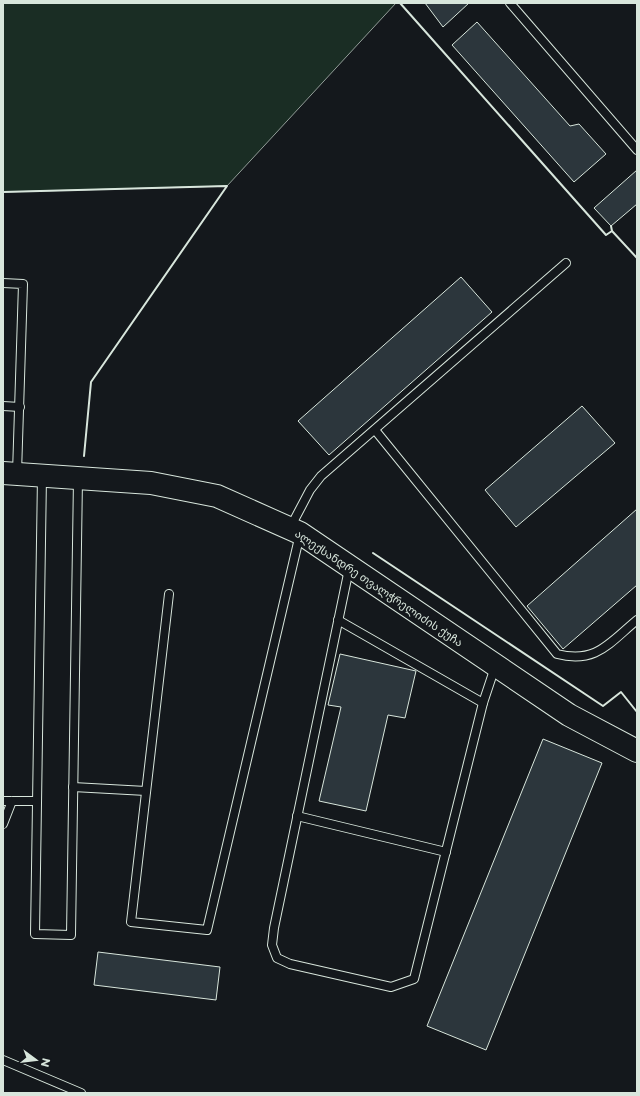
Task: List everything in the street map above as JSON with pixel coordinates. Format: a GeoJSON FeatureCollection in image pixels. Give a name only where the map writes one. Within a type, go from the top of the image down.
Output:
{"type":"FeatureCollection","features":[{"type":"Feature","properties":{"kind":"street","name":"ალექსანდრე თვალჭრელიძის ქუჩა"},"geometry":{"type":"LineString","coordinates":[[10,474],[78,477],[151,483],[217,496],[295,531],[569,715],[637,751]]}},
{"type":"Feature","properties":{"kind":"lane"},"geometry":{"type":"LineString","coordinates":[[510,3],[637,150]]}},
{"type":"Feature","properties":{"kind":"lane"},"geometry":{"type":"LineString","coordinates":[[169,594],[131,922],[207,930],[295,531],[310,490],[321,476],[566,263]]}},
{"type":"Feature","properties":{"kind":"lane"},"geometry":{"type":"LineString","coordinates":[[3,283],[23,284],[20,407],[10,474]]}},
{"type":"Feature","properties":{"kind":"lane"},"geometry":{"type":"LineString","coordinates":[[3,406],[20,407]]}},
{"type":"Feature","properties":{"kind":"lane"},"geometry":{"type":"LineString","coordinates":[[374,430],[557,654],[572,658],[595,654],[637,620]]}},
{"type":"Feature","properties":{"kind":"lane"},"geometry":{"type":"LineString","coordinates":[[42,475],[35,934],[71,935],[78,477]]}},
{"type":"Feature","properties":{"kind":"lane"},"geometry":{"type":"LineString","coordinates":[[350,567],[297,816],[272,945],[277,958],[290,964],[391,987],[414,979],[483,703],[495,666]]}},
{"type":"Feature","properties":{"kind":"lane"},"geometry":{"type":"LineString","coordinates":[[338,620],[483,703]]}},
{"type":"Feature","properties":{"kind":"lane"},"geometry":{"type":"LineString","coordinates":[[73,787],[146,791]]}},
{"type":"Feature","properties":{"kind":"lane"},"geometry":{"type":"LineString","coordinates":[[3,801],[37,801]]}},
{"type":"Feature","properties":{"kind":"lane"},"geometry":{"type":"LineString","coordinates":[[3,824],[12,801]]}},
{"type":"Feature","properties":{"kind":"lane"},"geometry":{"type":"LineString","coordinates":[[297,816],[446,852]]}},
{"type":"Feature","properties":{"kind":"lane"},"geometry":{"type":"LineString","coordinates":[[3,1060],[81,1093]]}},
{"type":"Feature","properties":{"kind":"green space"},"geometry":{"type":"Polygon","coordinates":[[[3,3],[396,3],[227,186],[3,192],[3,3]]]}},
{"type":"Feature","properties":{"kind":"building"},"geometry":{"type":"Polygon","coordinates":[[[425,3],[469,3],[443,27],[425,3]]]}},
{"type":"Feature","properties":{"kind":"building"},"geometry":{"type":"Polygon","coordinates":[[[477,22],[570,126],[579,124],[606,154],[574,182],[452,45],[477,22]]]}},
{"type":"Feature","properties":{"kind":"building"},"geometry":{"type":"Polygon","coordinates":[[[637,170],[637,204],[611,226],[594,208],[637,170]]]}},
{"type":"Feature","properties":{"kind":"building"},"geometry":{"type":"Polygon","coordinates":[[[461,277],[492,312],[329,455],[298,421],[461,277]]]}},
{"type":"Feature","properties":{"kind":"building"},"geometry":{"type":"Polygon","coordinates":[[[582,406],[615,443],[516,527],[485,490],[582,406]]]}},
{"type":"Feature","properties":{"kind":"building"},"geometry":{"type":"Polygon","coordinates":[[[637,509],[637,585],[563,649],[527,606],[637,509]]]}},
{"type":"Feature","properties":{"kind":"building"},"geometry":{"type":"Polygon","coordinates":[[[340,654],[416,671],[405,718],[388,715],[366,811],[319,801],[341,707],[328,705],[340,654]]]}},
{"type":"Feature","properties":{"kind":"building"},"geometry":{"type":"Polygon","coordinates":[[[543,739],[602,763],[486,1050],[427,1026],[543,739]]]}},
{"type":"Feature","properties":{"kind":"building"},"geometry":{"type":"Polygon","coordinates":[[[98,952],[220,967],[216,1000],[94,985],[98,952]]]}},
{"type":"Feature","properties":{"kind":"wall"},"geometry":{"type":"LineString","coordinates":[[400,3],[606,235],[612,231],[611,226]]}},
{"type":"Feature","properties":{"kind":"wall"},"geometry":{"type":"LineString","coordinates":[[3,192],[227,186],[91,382],[84,456]]}},
{"type":"Feature","properties":{"kind":"wall"},"geometry":{"type":"LineString","coordinates":[[612,231],[637,258]]}},
{"type":"Feature","properties":{"kind":"wall"},"geometry":{"type":"LineString","coordinates":[[373,553],[603,706],[621,692],[637,712]]}}]}
